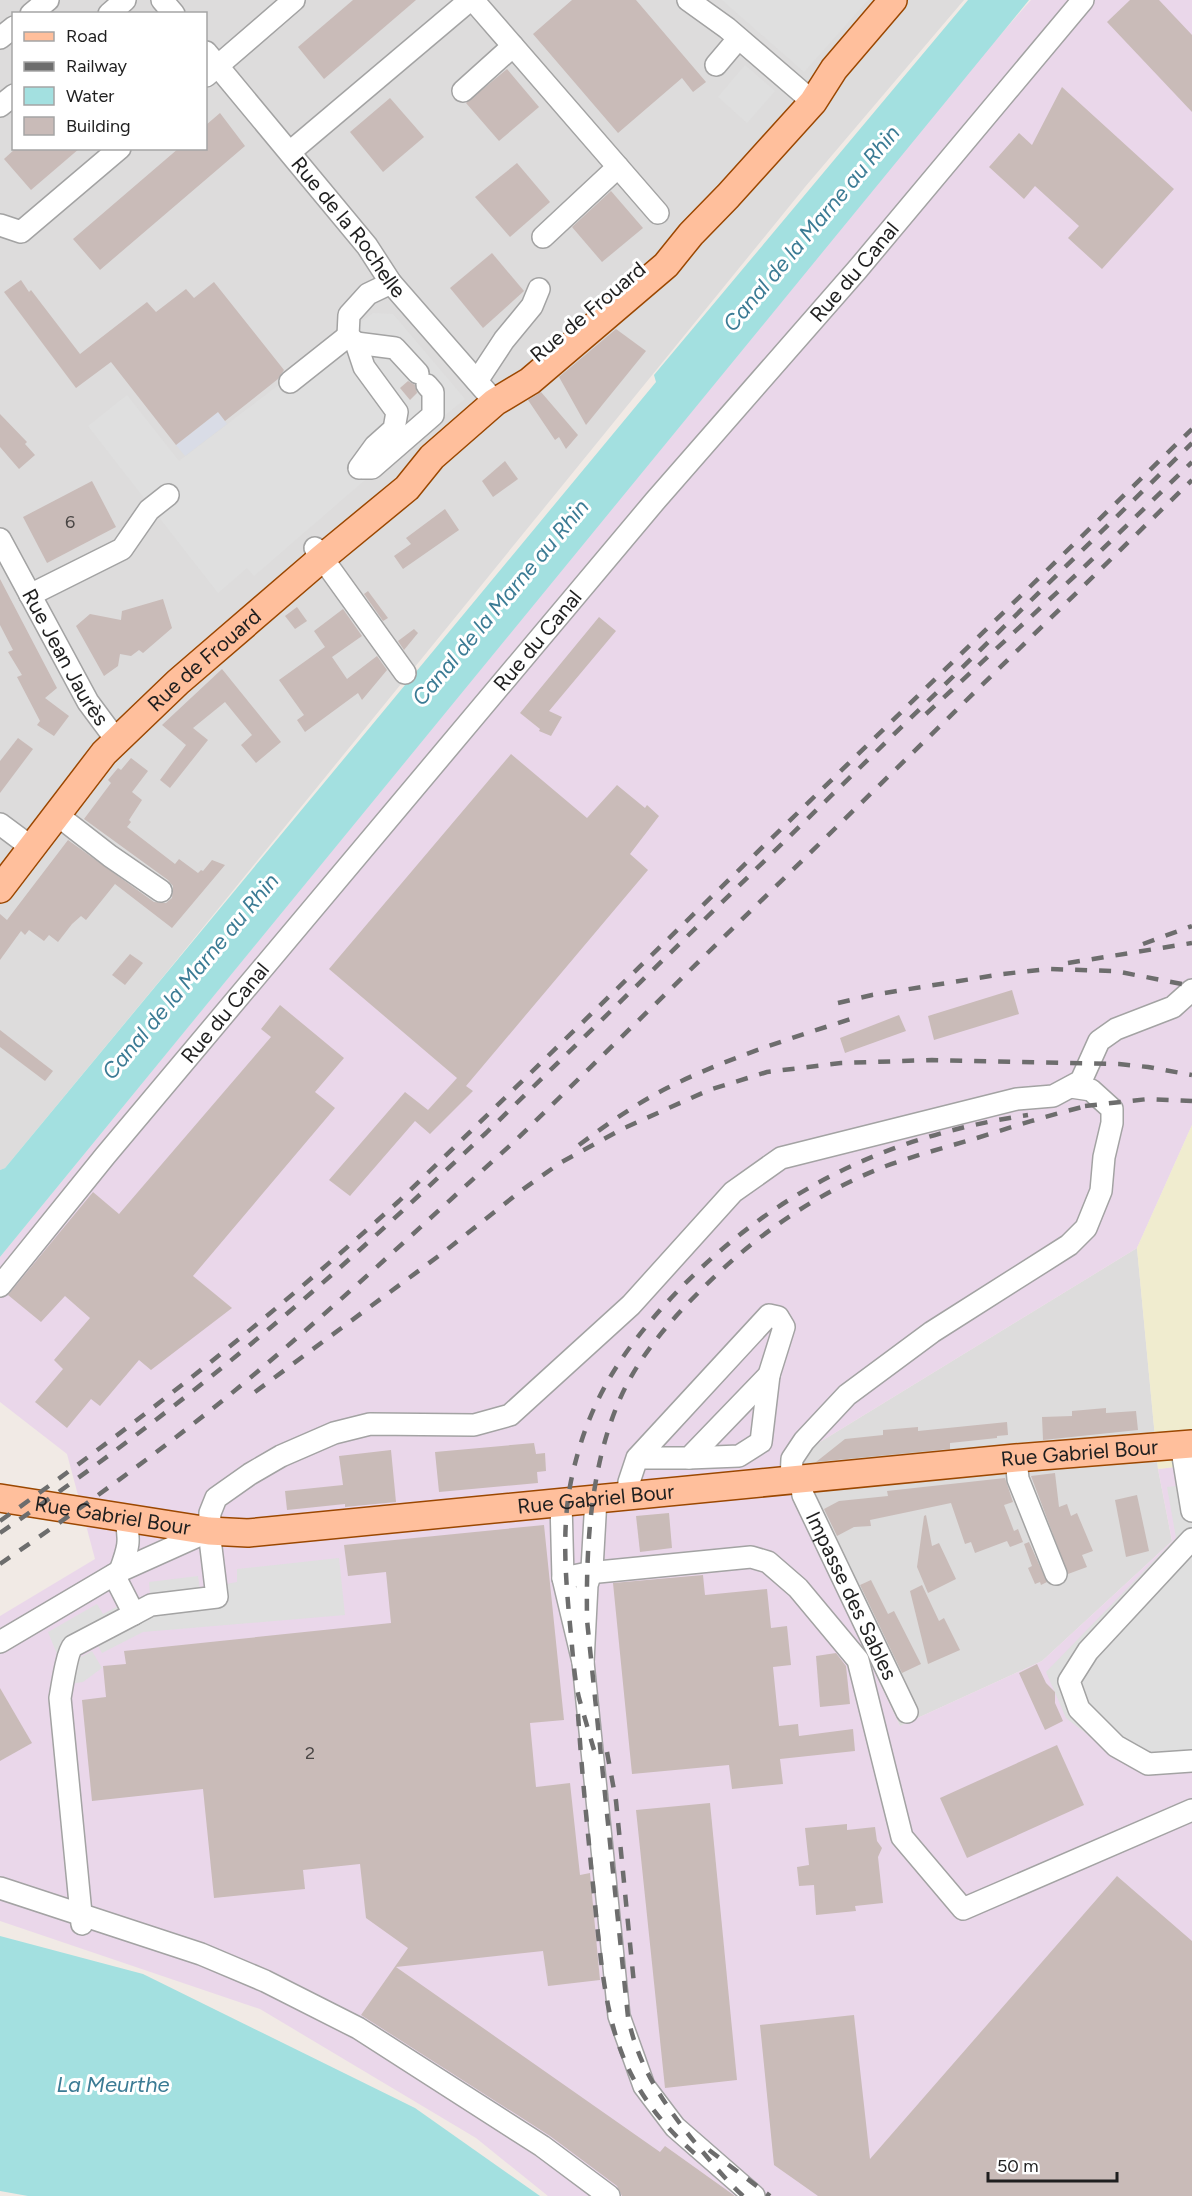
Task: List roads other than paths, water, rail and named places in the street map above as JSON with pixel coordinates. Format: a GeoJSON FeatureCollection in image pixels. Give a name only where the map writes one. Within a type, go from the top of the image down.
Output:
{"type":"FeatureCollection","features":[{"type":"Feature","properties":{"kind":"main road","name":"Rue de Frouard"},"geometry":{"type":"LineString","coordinates":[[0,870],[56,814],[104,753],[113,736],[171,672],[319,553],[396,477],[432,457],[495,402],[520,370],[658,253],[691,234],[813,102],[834,69],[893,0]]}},
{"type":"Feature","properties":{"kind":"main road","name":"Rue de Frouard"},"geometry":{"type":"LineString","coordinates":[[813,102],[844,79],[913,0]]}},
{"type":"Feature","properties":{"kind":"main road","name":"Rue de Frouard"},"geometry":{"type":"LineString","coordinates":[[0,889],[26,844],[96,744],[113,736]]}},
{"type":"Feature","properties":{"kind":"main road","name":"Rue Gabriel Bour"},"geometry":{"type":"LineString","coordinates":[[0,1498],[209,1531],[269,1531],[1016,1458],[1186,1444]]}},
{"type":"Feature","properties":{"kind":"street"},"geometry":{"type":"LineString","coordinates":[[33,12],[48,0]]}},
{"type":"Feature","properties":{"kind":"street"},"geometry":{"type":"LineString","coordinates":[[112,12],[125,0]]}},
{"type":"Feature","properties":{"kind":"street"},"geometry":{"type":"LineString","coordinates":[[162,0],[172,12]]}},
{"type":"Feature","properties":{"kind":"street"},"geometry":{"type":"LineString","coordinates":[[209,64],[294,0]]}},
{"type":"Feature","properties":{"kind":"street"},"geometry":{"type":"LineString","coordinates":[[290,152],[472,0],[658,213]]}},
{"type":"Feature","properties":{"kind":"street"},"geometry":{"type":"LineString","coordinates":[[688,0],[813,102]]}},
{"type":"Feature","properties":{"kind":"street","name":"Rue du Canal"},"geometry":{"type":"LineString","coordinates":[[0,1287],[105,1156],[655,501],[857,270],[1083,0]]}},
{"type":"Feature","properties":{"kind":"street"},"geometry":{"type":"LineString","coordinates":[[0,38],[12,29]]}},
{"type":"Feature","properties":{"kind":"street"},"geometry":{"type":"LineString","coordinates":[[716,65],[738,39]]}},
{"type":"Feature","properties":{"kind":"street"},"geometry":{"type":"LineString","coordinates":[[464,91],[513,46]]}},
{"type":"Feature","properties":{"kind":"street","name":"Rue de la Rochelle"},"geometry":{"type":"LineString","coordinates":[[209,64],[290,152],[368,246],[391,283],[495,402]]}},
{"type":"Feature","properties":{"kind":"street"},"geometry":{"type":"LineString","coordinates":[[0,106],[12,97]]}},
{"type":"Feature","properties":{"kind":"street"},"geometry":{"type":"LineString","coordinates":[[0,225],[21,232],[118,150]]}},
{"type":"Feature","properties":{"kind":"street"},"geometry":{"type":"LineString","coordinates":[[543,237],[618,167]]}},
{"type":"Feature","properties":{"kind":"street"},"geometry":{"type":"LineString","coordinates":[[290,382],[352,340],[395,348],[433,392],[433,415],[372,468],[359,468],[375,446],[394,429],[397,412],[364,367],[352,340],[349,315],[368,294],[391,283]]}},
{"type":"Feature","properties":{"kind":"street"},"geometry":{"type":"LineString","coordinates":[[477,381],[504,340],[532,306],[538,289]]}},
{"type":"Feature","properties":{"kind":"street"},"geometry":{"type":"LineString","coordinates":[[30,595],[122,549],[149,510],[168,495]]}},
{"type":"Feature","properties":{"kind":"street","name":"Rue Jean Jaurès"},"geometry":{"type":"LineString","coordinates":[[0,539],[88,702],[113,736]]}},
{"type":"Feature","properties":{"kind":"street"},"geometry":{"type":"LineString","coordinates":[[319,553],[405,673]]}},
{"type":"Feature","properties":{"kind":"street"},"geometry":{"type":"LineString","coordinates":[[56,814],[110,856],[161,891]]}},
{"type":"Feature","properties":{"kind":"street"},"geometry":{"type":"LineString","coordinates":[[0,824],[26,844]]}},
{"type":"Feature","properties":{"kind":"street"},"geometry":{"type":"LineString","coordinates":[[82,1920],[60,1698],[68,1651],[73,1646],[151,1605],[217,1597],[209,1531],[210,1513],[216,1498],[281,1456],[334,1432],[370,1424],[474,1425],[510,1415],[631,1305],[733,1192],[781,1158],[1017,1099],[1053,1096],[1081,1081],[1099,1041],[1116,1029],[1173,1007],[1192,990]]}},
{"type":"Feature","properties":{"kind":"street"},"geometry":{"type":"LineString","coordinates":[[796,1479],[792,1459],[804,1441],[847,1395],[932,1332],[1069,1245],[1086,1228],[1101,1191],[1112,1109],[1091,1090],[1071,1087]]}},
{"type":"Feature","properties":{"kind":"street"},"geometry":{"type":"LineString","coordinates":[[628,1496],[629,1482],[637,1458],[769,1315],[778,1317],[784,1327],[769,1375],[760,1442],[739,1456],[637,1458]]}},
{"type":"Feature","properties":{"kind":"street"},"geometry":{"type":"LineString","coordinates":[[689,1458],[769,1375]]}},
{"type":"Feature","properties":{"kind":"street"},"geometry":{"type":"LineString","coordinates":[[1186,1444],[1192,1511]]}},
{"type":"Feature","properties":{"kind":"street"},"geometry":{"type":"LineString","coordinates":[[1016,1458],[1018,1479],[1056,1574]]}},
{"type":"Feature","properties":{"kind":"street","name":"Impasse des Sables"},"geometry":{"type":"LineString","coordinates":[[796,1479],[907,1712]]}},
{"type":"Feature","properties":{"kind":"street"},"geometry":{"type":"LineString","coordinates":[[583,1662],[587,1586],[591,1573],[596,1499]]}},
{"type":"Feature","properties":{"kind":"street"},"geometry":{"type":"LineString","coordinates":[[561,1502],[563,1578],[583,1662],[619,2016],[644,2086],[675,2127],[754,2196]]}},
{"type":"Feature","properties":{"kind":"street"},"geometry":{"type":"LineString","coordinates":[[135,1520],[147,1540],[142,1561]]}},
{"type":"Feature","properties":{"kind":"street"},"geometry":{"type":"LineString","coordinates":[[134,1614],[117,1573],[129,1546],[135,1520]]}},
{"type":"Feature","properties":{"kind":"street"},"geometry":{"type":"LineString","coordinates":[[0,1642],[117,1573],[209,1531]]}},
{"type":"Feature","properties":{"kind":"street"},"geometry":{"type":"LineString","coordinates":[[1192,1539],[1088,1651],[1069,1681],[1079,1709],[1116,1746],[1148,1764],[1192,1761]]}},
{"type":"Feature","properties":{"kind":"street"},"geometry":{"type":"LineString","coordinates":[[563,1578],[591,1573],[751,1557],[768,1562],[798,1588],[858,1660],[902,1837],[963,1909],[1192,1810]]}},
{"type":"Feature","properties":{"kind":"street"},"geometry":{"type":"LineString","coordinates":[[0,1888],[82,1920],[223,1963],[266,1981],[358,2028],[542,2146],[609,2196]]}},
{"type":"Feature","properties":{"kind":"water","name":"Canal de la Marne au Rhin"},"geometry":{"type":"Polygon","coordinates":[[[968,0],[1029,0],[0,1257],[0,1170],[5,1168],[656,382],[654,375],[968,0]]]}},
{"type":"Feature","properties":{"kind":"water","name":"La Meurthe"},"geometry":{"type":"Polygon","coordinates":[[[0,1936],[143,1974],[415,2108],[540,2196],[28,2196],[0,2191],[0,1936]]]}},
{"type":"Feature","properties":{"kind":"railway"},"geometry":{"type":"LineString","coordinates":[[0,1521],[154,1407],[254,1327],[399,1201],[1192,429]]}},
{"type":"Feature","properties":{"kind":"railway"},"geometry":{"type":"LineString","coordinates":[[0,1533],[120,1447],[198,1387],[274,1325],[377,1234],[486,1133],[1192,443]]}},
{"type":"Feature","properties":{"kind":"railway"},"geometry":{"type":"LineString","coordinates":[[926,714],[1078,573],[1192,462]]}},
{"type":"Feature","properties":{"kind":"railway"},"geometry":{"type":"LineString","coordinates":[[0,1564],[115,1483],[227,1397],[301,1334],[516,1140],[1192,480]]}},
{"type":"Feature","properties":{"kind":"railway"},"geometry":{"type":"LineString","coordinates":[[1143,944],[1192,926]]}},
{"type":"Feature","properties":{"kind":"railway"},"geometry":{"type":"LineString","coordinates":[[1068,963],[1192,943]]}},
{"type":"Feature","properties":{"kind":"railway"},"geometry":{"type":"LineString","coordinates":[[838,1003],[872,995],[1048,969],[1115,971],[1192,986]]}},
{"type":"Feature","properties":{"kind":"railway"},"geometry":{"type":"LineString","coordinates":[[579,1145],[633,1108],[690,1077],[762,1048],[860,1016]]}},
{"type":"Feature","properties":{"kind":"railway"},"geometry":{"type":"LineString","coordinates":[[255,1392],[560,1163],[622,1129],[709,1090],[767,1072],[841,1063],[932,1060],[1119,1064],[1192,1075]]}},
{"type":"Feature","properties":{"kind":"railway"},"geometry":{"type":"LineString","coordinates":[[1085,1106],[1148,1099],[1192,1101]]}},
{"type":"Feature","properties":{"kind":"railway"},"geometry":{"type":"LineString","coordinates":[[743,2196],[697,2145],[664,2101],[638,2053],[628,2017],[587,1620],[592,1509],[609,1427],[626,1386],[664,1329],[741,1253],[786,1219],[834,1190],[886,1166],[1034,1120],[1091,1105]]}},
{"type":"Feature","properties":{"kind":"railway"},"geometry":{"type":"LineString","coordinates":[[594,1750],[579,1698],[575,1674],[566,1577],[566,1519],[571,1481],[586,1428],[596,1404],[621,1360],[653,1318],[710,1260],[749,1227],[791,1199],[834,1174],[879,1154],[926,1138],[1028,1115]]}},
{"type":"Feature","properties":{"kind":"railway"},"geometry":{"type":"LineString","coordinates":[[578,1714],[598,1936],[609,2008],[617,2040],[629,2071],[647,2100],[670,2130],[701,2159]]}},
{"type":"Feature","properties":{"kind":"railway"},"geometry":{"type":"LineString","coordinates":[[607,1752],[616,1801],[634,1984]]}},
{"type":"Feature","properties":{"kind":"railway"},"geometry":{"type":"LineString","coordinates":[[709,2150],[770,2196]]}}]}
